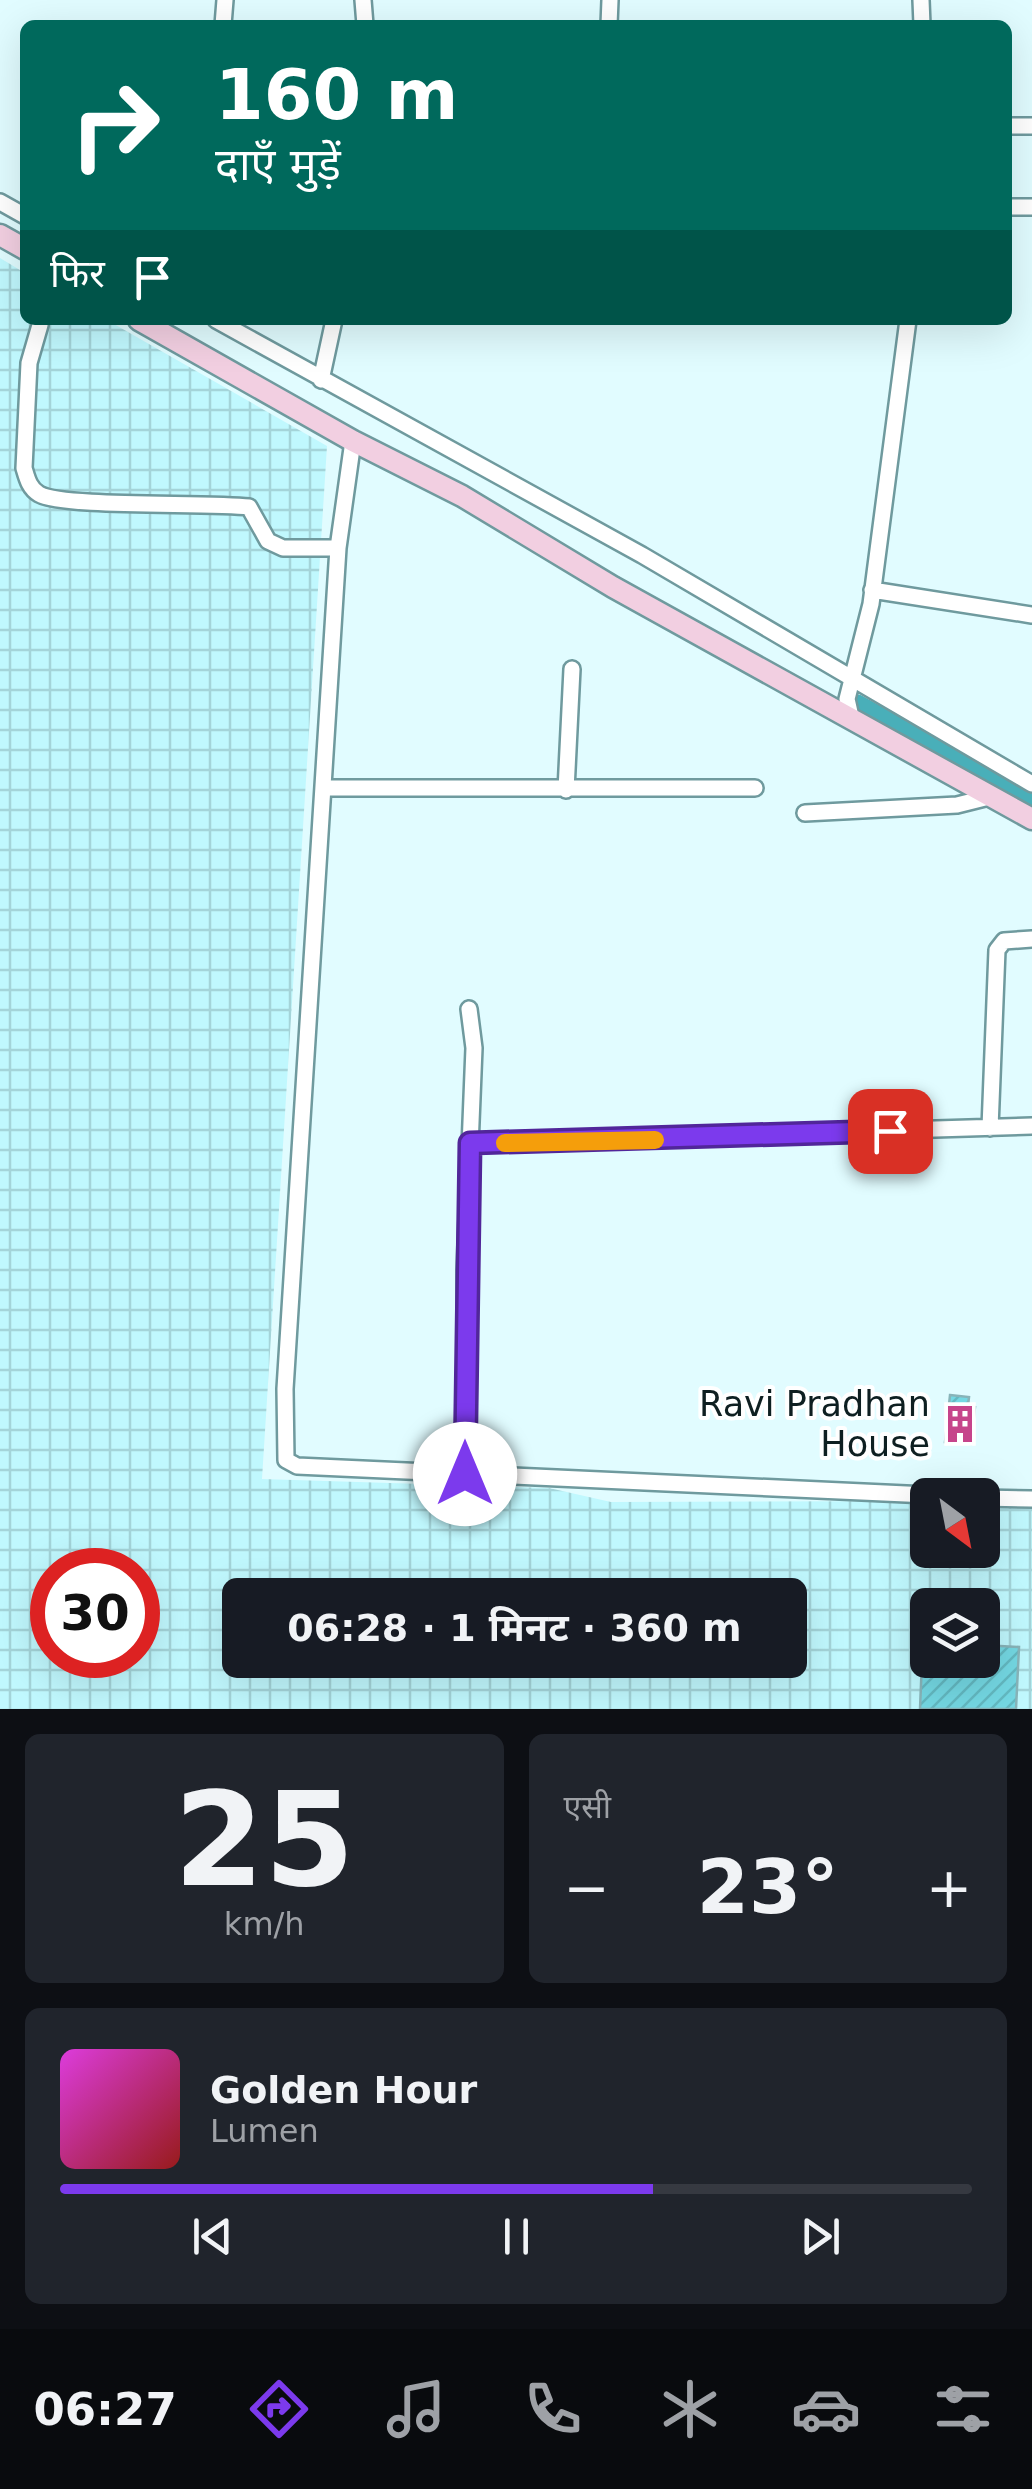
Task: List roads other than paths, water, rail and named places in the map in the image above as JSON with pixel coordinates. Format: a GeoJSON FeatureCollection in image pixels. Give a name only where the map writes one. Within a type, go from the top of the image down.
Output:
{"type":"FeatureCollection","features":[{"type":"Feature","properties":{"kind":"street"},"geometry":{"type":"LineString","coordinates":[[40,325],[29,362],[24,468],[39,494],[69,500],[249,506],[268,541],[283,548],[338,548]]}},
{"type":"Feature","properties":{"kind":"street"},"geometry":{"type":"LineString","coordinates":[[148,325],[353,442],[462,496],[613,587],[1032,784]]}},
{"type":"Feature","properties":{"kind":"street"},"geometry":{"type":"LineString","coordinates":[[225,325],[658,564],[1002,803]]}},
{"type":"Feature","properties":{"kind":"street"},"geometry":{"type":"LineString","coordinates":[[321,380],[333,325]]}},
{"type":"Feature","properties":{"kind":"street"},"geometry":{"type":"LineString","coordinates":[[851,696],[872,590],[907,325]]}},
{"type":"Feature","properties":{"kind":"street"},"geometry":{"type":"LineString","coordinates":[[353,442],[338,548],[284,1454],[296,1466],[910,1495]]}},
{"type":"Feature","properties":{"kind":"street"},"geometry":{"type":"LineString","coordinates":[[872,590],[1032,615]]}},
{"type":"Feature","properties":{"kind":"street"},"geometry":{"type":"LineString","coordinates":[[566,790],[572,669]]}},
{"type":"Feature","properties":{"kind":"street"},"geometry":{"type":"LineString","coordinates":[[323,788],[755,788]]}},
{"type":"Feature","properties":{"kind":"street"},"geometry":{"type":"LineString","coordinates":[[805,813],[957,805],[990,797],[1032,819]]}},
{"type":"Feature","properties":{"kind":"street"},"geometry":{"type":"LineString","coordinates":[[990,1128],[997,950],[1004,941],[1032,940]]}},
{"type":"Feature","properties":{"kind":"street"},"geometry":{"type":"LineString","coordinates":[[465,1474],[474,1048],[469,1009]]}},
{"type":"Feature","properties":{"kind":"street"},"geometry":{"type":"LineString","coordinates":[[470,1143],[1032,1126]]}},
{"type":"Feature","properties":{"kind":"street"},"geometry":{"type":"LineString","coordinates":[[1000,1499],[1032,1500]]}},
{"type":"Feature","properties":{"kind":"waterway"},"geometry":{"type":"LineString","coordinates":[[858,702],[1032,798]]}},
{"type":"Feature","properties":{"kind":"place","name":"Ravi Pradhan House"},"geometry":{"type":"Point","coordinates":[960,1424]}}]}
